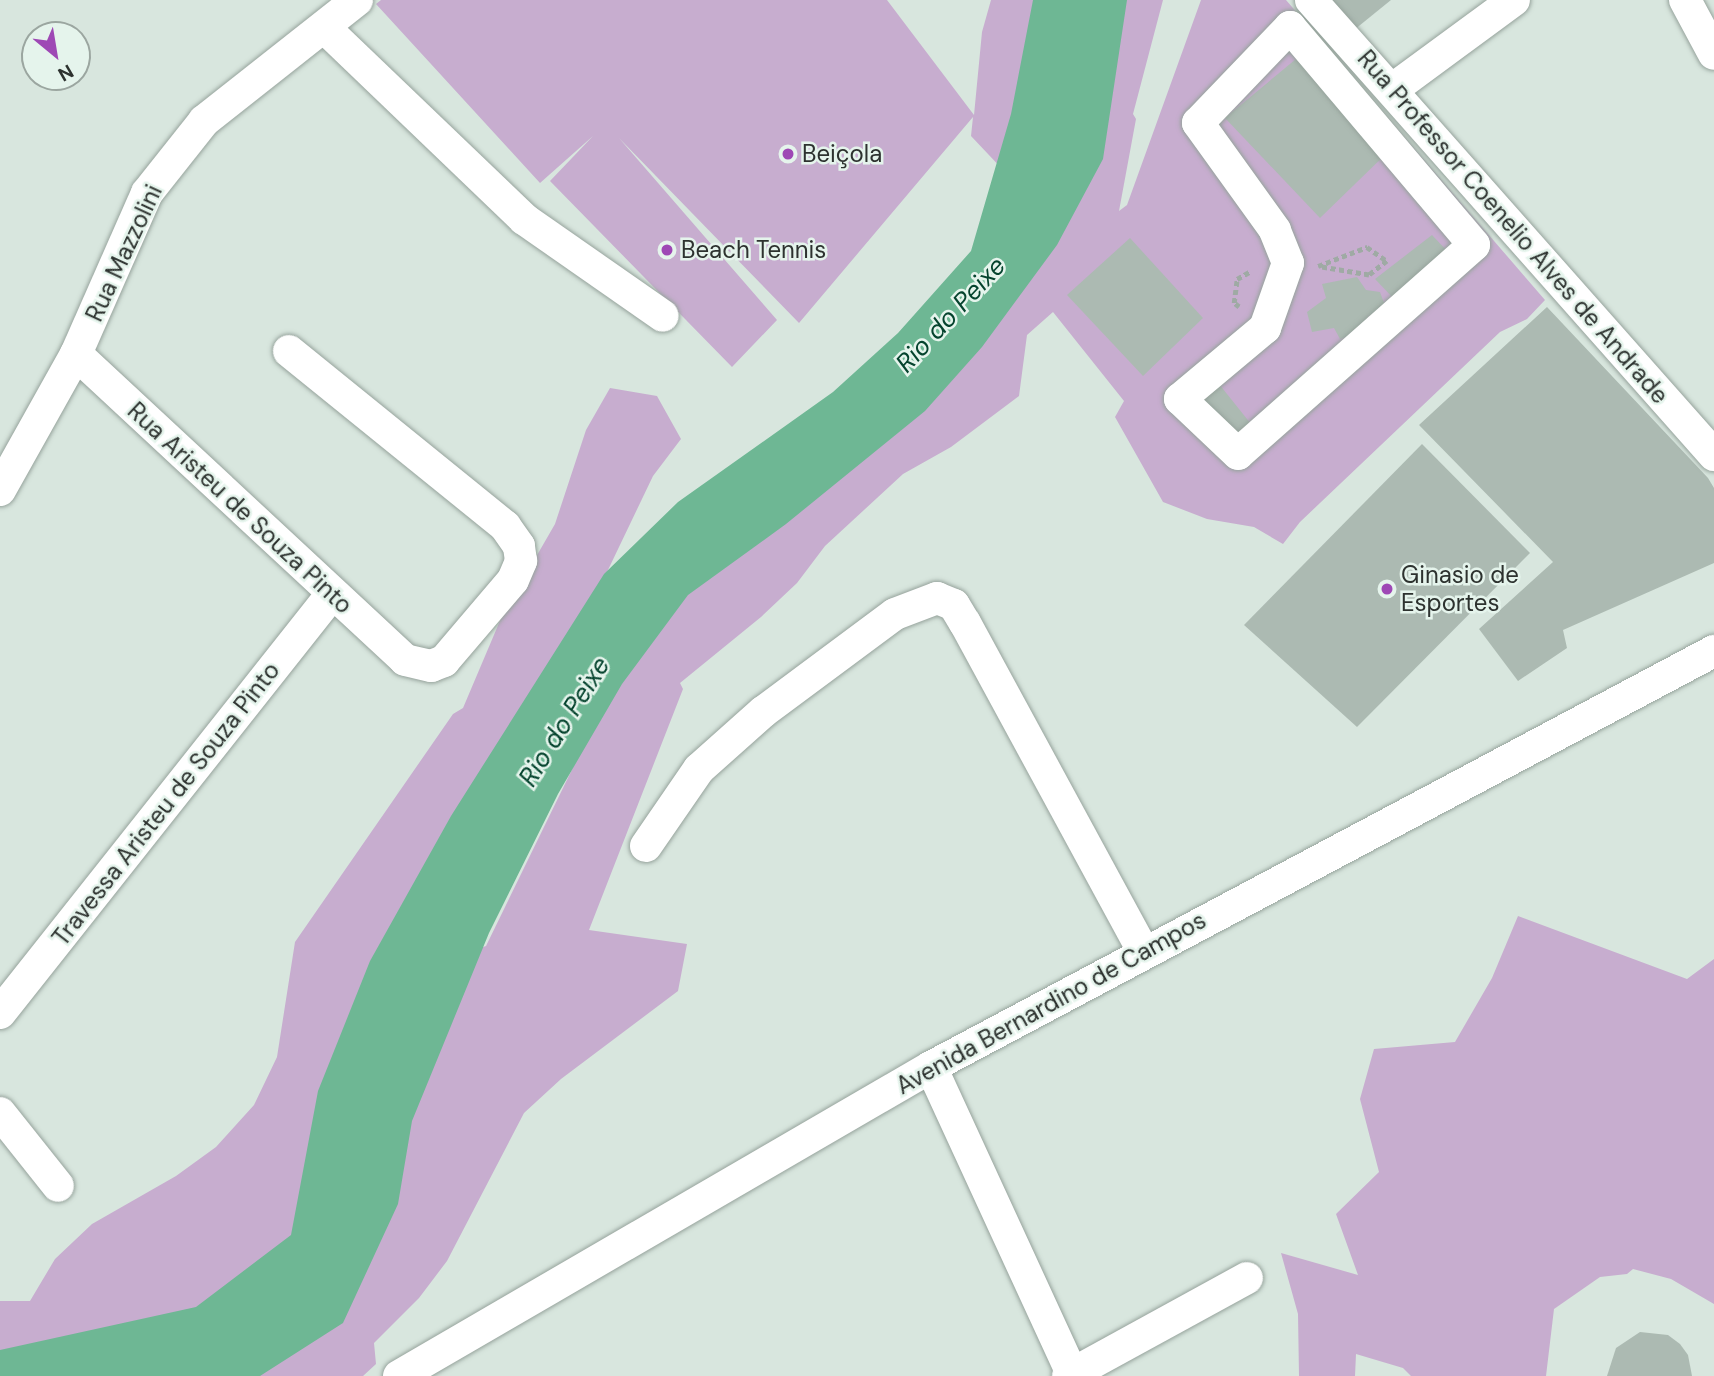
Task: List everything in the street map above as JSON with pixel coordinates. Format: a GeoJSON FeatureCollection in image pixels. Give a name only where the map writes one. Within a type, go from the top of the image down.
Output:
{"type":"FeatureCollection","features":[{"type":"Feature","properties":{"kind":"street","name":"Rua Mazzolini"},"geometry":{"type":"LineString","coordinates":[[0,490],[76,355],[147,193],[204,121],[325,28],[357,0]]}},
{"type":"Feature","properties":{"kind":"street","name":"Rua Professor Coenelio Alves de Andrade"},"geometry":{"type":"LineString","coordinates":[[1311,0],[1393,89],[1714,455]]}},
{"type":"Feature","properties":{"kind":"street"},"geometry":{"type":"LineString","coordinates":[[1393,89],[1514,0]]}},
{"type":"Feature","properties":{"kind":"street"},"geometry":{"type":"LineString","coordinates":[[1685,0],[1714,54]]}},
{"type":"Feature","properties":{"kind":"street"},"geometry":{"type":"LineString","coordinates":[[1474,245],[1290,27],[1198,123],[1275,230],[1288,264],[1265,328],[1180,399],[1238,454],[1474,245],[1506,220]]}},
{"type":"Feature","properties":{"kind":"street"},"geometry":{"type":"LineString","coordinates":[[325,28],[524,219],[663,316]]}},
{"type":"Feature","properties":{"kind":"street","name":"Rua Aristeu de Souza Pinto"},"geometry":{"type":"LineString","coordinates":[[76,355],[405,660],[431,666],[444,661],[513,580],[521,561],[519,546],[505,526],[289,351]]}},
{"type":"Feature","properties":{"kind":"street","name":"Travessa Aristeu de Souza Pinto"},"geometry":{"type":"LineString","coordinates":[[0,1013],[331,594]]}},
{"type":"Feature","properties":{"kind":"street"},"geometry":{"type":"LineString","coordinates":[[646,846],[699,769],[763,712],[895,614],[937,598],[954,605],[965,623],[1143,951]]}},
{"type":"Feature","properties":{"kind":"street","name":"Avenida Bernardino de Campos"},"geometry":{"type":"LineString","coordinates":[[399,1376],[931,1067],[1143,951],[1714,651]]}},
{"type":"Feature","properties":{"kind":"street"},"geometry":{"type":"LineString","coordinates":[[931,1067],[1071,1375],[1247,1278]]}},
{"type":"Feature","properties":{"kind":"street"},"geometry":{"type":"LineString","coordinates":[[0,1113],[58,1186]]}},
{"type":"Feature","properties":{"kind":"shaded area","name":"Beiçola"},"geometry":{"type":"Polygon","coordinates":[[[381,0],[887,0],[974,115],[982,32],[991,0],[1051,0],[1005,172],[971,136],[973,117],[799,323],[619,138],[777,320],[732,367],[550,181],[593,136],[540,183],[376,4],[381,0]]]}},
{"type":"Feature","properties":{"kind":"shaded area"},"geometry":{"type":"Polygon","coordinates":[[[1095,0],[1163,0],[1133,114],[1136,119],[1119,211],[1127,205],[1201,0],[1286,0],[1545,300],[1527,319],[1500,332],[1300,522],[1283,544],[1254,527],[1207,519],[1163,502],[1115,417],[1124,401],[1053,312],[1027,335],[1019,396],[951,447],[903,474],[825,546],[797,583],[761,617],[680,683],[683,689],[589,930],[687,944],[678,991],[561,1079],[524,1113],[447,1261],[419,1298],[374,1343],[376,1364],[363,1376],[212,1376],[0,1364],[0,1301],[30,1301],[55,1259],[92,1224],[176,1176],[216,1147],[254,1105],[277,1057],[295,942],[453,714],[463,708],[502,616],[555,524],[586,430],[610,388],[657,396],[681,439],[653,476],[416,971],[486,946],[641,628],[936,371],[1095,0]]]}},
{"type":"Feature","properties":{"kind":"shaded area"},"geometry":{"type":"Polygon","coordinates":[[[1518,916],[1687,979],[1714,959],[1714,1304],[1671,1279],[1633,1269],[1627,1274],[1600,1277],[1554,1309],[1546,1376],[1411,1376],[1403,1368],[1356,1354],[1355,1376],[1299,1376],[1298,1314],[1281,1253],[1358,1275],[1336,1214],[1379,1172],[1360,1099],[1374,1049],[1455,1042],[1492,978],[1518,916]]]}},
{"type":"Feature","properties":{"kind":"water","name":"Rio do Peixe"},"geometry":{"type":"Polygon","coordinates":[[[1033,0],[1127,0],[1103,159],[1057,245],[982,347],[925,411],[786,524],[688,595],[622,684],[558,794],[489,933],[412,1121],[398,1204],[343,1323],[260,1376],[0,1376],[0,1350],[196,1307],[291,1235],[318,1091],[370,961],[451,816],[604,574],[678,502],[833,392],[898,333],[971,251],[1011,114],[1033,0]]]}},
{"type":"Feature","properties":{"kind":"building"},"geometry":{"type":"Polygon","coordinates":[[[1331,0],[1391,0],[1354,30],[1331,0]]]}},
{"type":"Feature","properties":{"kind":"building"},"geometry":{"type":"Polygon","coordinates":[[[1302,54],[1390,150],[1320,218],[1225,118],[1302,54]]]}},
{"type":"Feature","properties":{"kind":"building"},"geometry":{"type":"Polygon","coordinates":[[[1432,235],[1450,254],[1395,300],[1375,279],[1432,235]]]}},
{"type":"Feature","properties":{"kind":"building"},"geometry":{"type":"Polygon","coordinates":[[[1130,238],[1203,318],[1143,376],[1067,295],[1130,238]]]}},
{"type":"Feature","properties":{"kind":"building"},"geometry":{"type":"Polygon","coordinates":[[[1357,277],[1366,290],[1380,292],[1387,311],[1368,316],[1366,330],[1340,339],[1334,328],[1312,332],[1307,312],[1326,298],[1322,284],[1357,277]]]}},
{"type":"Feature","properties":{"kind":"building"},"geometry":{"type":"Polygon","coordinates":[[[1547,307],[1708,478],[1714,488],[1714,563],[1563,630],[1567,648],[1518,681],[1479,629],[1553,562],[1419,425],[1547,307]]]}},
{"type":"Feature","properties":{"kind":"building"},"geometry":{"type":"Polygon","coordinates":[[[1215,379],[1259,434],[1237,449],[1192,403],[1215,379]]]}},
{"type":"Feature","properties":{"kind":"building","name":"Ginasio de Esportes"},"geometry":{"type":"Polygon","coordinates":[[[1422,444],[1530,553],[1357,727],[1244,625],[1422,444]]]}},
{"type":"Feature","properties":{"kind":"building"},"geometry":{"type":"Polygon","coordinates":[[[1640,1332],[1668,1335],[1680,1344],[1688,1355],[1692,1376],[1607,1376],[1616,1348],[1640,1332]]]}},
{"type":"Feature","properties":{"kind":"place","name":"Beiçola"},"geometry":{"type":"Point","coordinates":[788,154]}},
{"type":"Feature","properties":{"kind":"place","name":"Beach Tennis"},"geometry":{"type":"Point","coordinates":[667,250]}},
{"type":"Feature","properties":{"kind":"place","name":"Ginasio de Esportes"},"geometry":{"type":"Point","coordinates":[1387,589]}}]}
